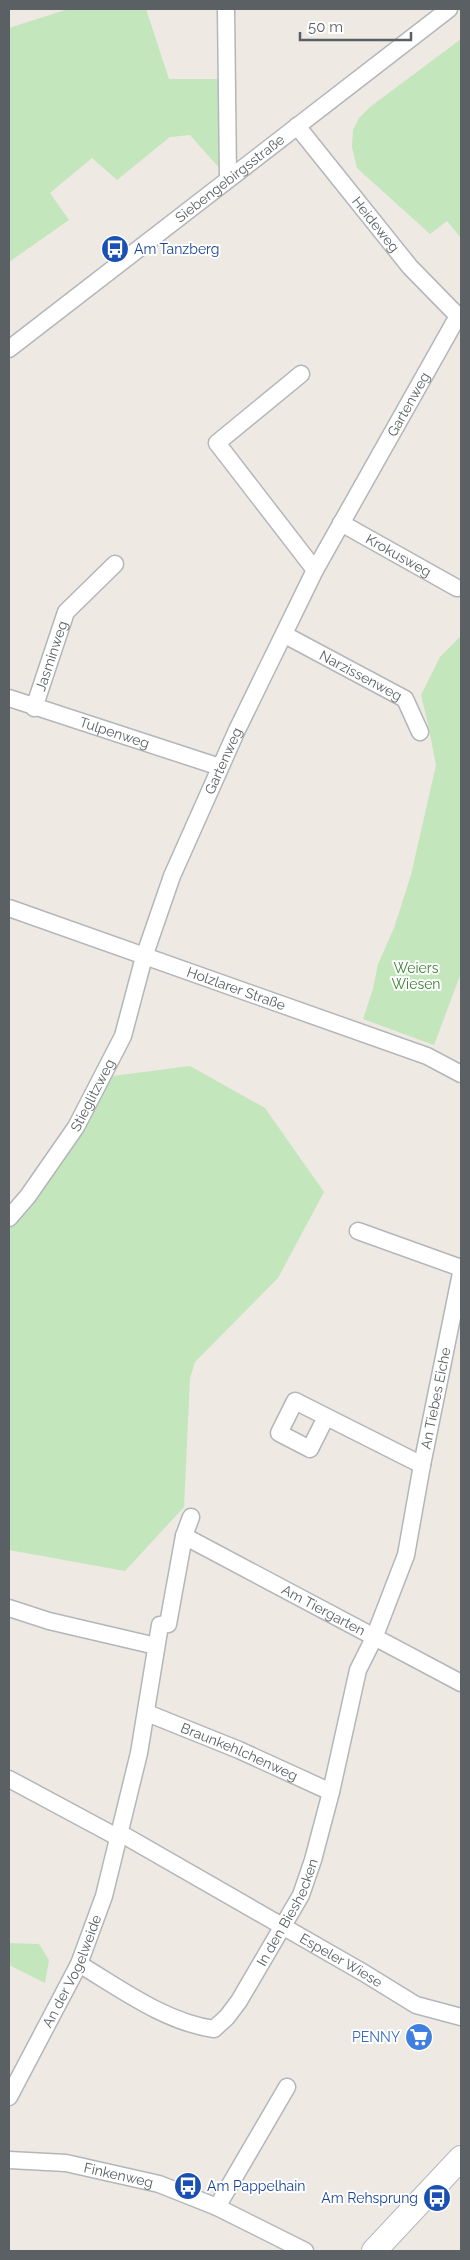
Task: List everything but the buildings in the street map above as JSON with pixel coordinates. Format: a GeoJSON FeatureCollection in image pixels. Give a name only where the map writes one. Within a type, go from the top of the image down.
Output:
{"type":"FeatureCollection","features":[{"type":"Feature","properties":{"kind":"main road"},"geometry":{"type":"LineString","coordinates":[[374,2251],[461,2158]]}},
{"type":"Feature","properties":{"kind":"street"},"geometry":{"type":"LineString","coordinates":[[226,9],[228,178]]}},
{"type":"Feature","properties":{"kind":"street","name":"Siebengebirgsstraße"},"geometry":{"type":"LineString","coordinates":[[9,349],[449,9]]}},
{"type":"Feature","properties":{"kind":"street","name":"Heideweg"},"geometry":{"type":"LineString","coordinates":[[297,126],[410,267],[459,317]]}},
{"type":"Feature","properties":{"kind":"street","name":"Gartenweg"},"geometry":{"type":"LineString","coordinates":[[144,957],[172,876],[220,767],[315,570],[340,523],[459,317]]}},
{"type":"Feature","properties":{"kind":"street"},"geometry":{"type":"LineString","coordinates":[[301,374],[217,442],[315,570]]}},
{"type":"Feature","properties":{"kind":"street","name":"Krokusweg"},"geometry":{"type":"LineString","coordinates":[[340,523],[457,588]]}},
{"type":"Feature","properties":{"kind":"street","name":"Jasminweg"},"geometry":{"type":"LineString","coordinates":[[34,708],[66,612],[115,564]]}},
{"type":"Feature","properties":{"kind":"street","name":"Narzissenweg"},"geometry":{"type":"LineString","coordinates":[[285,635],[405,698],[420,732]]}},
{"type":"Feature","properties":{"kind":"street","name":"Tulpenweg"},"geometry":{"type":"LineString","coordinates":[[9,698],[34,708],[220,767]]}},
{"type":"Feature","properties":{"kind":"street","name":"Holzlarer Straße"},"geometry":{"type":"LineString","coordinates":[[9,908],[427,1056],[461,1074]]}},
{"type":"Feature","properties":{"kind":"street","name":"Stieglitzweg"},"geometry":{"type":"LineString","coordinates":[[9,1218],[28,1196],[76,1127],[122,1036],[144,957]]}},
{"type":"Feature","properties":{"kind":"street"},"geometry":{"type":"LineString","coordinates":[[358,1231],[461,1268]]}},
{"type":"Feature","properties":{"kind":"street","name":"An Tiebes Eiche"},"geometry":{"type":"LineString","coordinates":[[374,1638],[406,1555],[422,1465],[461,1273]]}},
{"type":"Feature","properties":{"kind":"street","name":"An Tiebes Eiche"},"geometry":{"type":"LineString","coordinates":[[326,1417],[422,1465]]}},
{"type":"Feature","properties":{"kind":"street"},"geometry":{"type":"LineString","coordinates":[[184,1540],[191,1517]]}},
{"type":"Feature","properties":{"kind":"street","name":"Am Tiergarten"},"geometry":{"type":"LineString","coordinates":[[184,1540],[461,1683]]}},
{"type":"Feature","properties":{"kind":"street","name":"An der Vogelweide"},"geometry":{"type":"LineString","coordinates":[[9,2097],[79,1964],[104,1896],[147,1713],[160,1624],[168,1624],[184,1540]]}},
{"type":"Feature","properties":{"kind":"street"},"geometry":{"type":"LineString","coordinates":[[9,1608],[49,1621],[156,1646]]}},
{"type":"Feature","properties":{"kind":"street","name":"In den Bieshecken"},"geometry":{"type":"LineString","coordinates":[[79,1964],[153,2007],[199,2026],[214,2028],[227,2017],[239,2001],[300,1895],[313,1860],[358,1670],[374,1638]]}},
{"type":"Feature","properties":{"kind":"street","name":"Braunkehlchenweg"},"geometry":{"type":"LineString","coordinates":[[147,1713],[239,1750],[330,1792]]}},
{"type":"Feature","properties":{"kind":"street"},"geometry":{"type":"LineString","coordinates":[[9,1778],[119,1836]]}},
{"type":"Feature","properties":{"kind":"street","name":"Espeler Wiese"},"geometry":{"type":"LineString","coordinates":[[119,1836],[283,1926],[416,2005],[461,2017]]}},
{"type":"Feature","properties":{"kind":"street"},"geometry":{"type":"LineString","coordinates":[[217,2207],[287,2087]]}},
{"type":"Feature","properties":{"kind":"street","name":"Finkenweg"},"geometry":{"type":"LineString","coordinates":[[9,2160],[66,2163],[118,2173],[159,2184],[217,2207],[305,2251]]}},
{"type":"Feature","properties":{"kind":"green space"},"geometry":{"type":"Polygon","coordinates":[[[68,9],[146,9],[169,79],[219,79],[221,170],[190,135],[170,137],[117,180],[92,158],[50,193],[69,220],[9,262],[9,28],[68,9]]]}},
{"type":"Feature","properties":{"kind":"green space"},"geometry":{"type":"Polygon","coordinates":[[[461,39],[461,238],[447,221],[430,234],[357,168],[352,147],[353,130],[359,118],[370,107],[461,39]]]}},
{"type":"Feature","properties":{"kind":"green space","name":"Weiers Wiesen"},"geometry":{"type":"Polygon","coordinates":[[[461,636],[461,973],[434,1045],[363,1019],[373,989],[378,964],[394,928],[411,875],[436,765],[421,695],[440,657],[461,636]]]}},
{"type":"Feature","properties":{"kind":"green space"},"geometry":{"type":"Polygon","coordinates":[[[190,1066],[265,1108],[324,1192],[278,1278],[195,1362],[190,1378],[184,1507],[125,1571],[9,1550],[9,1213],[105,1077],[190,1066]]]}},
{"type":"Feature","properties":{"kind":"green space"},"geometry":{"type":"Polygon","coordinates":[[[9,1943],[39,1944],[49,1960],[45,1983],[9,1965],[9,1943]]]}},
{"type":"Feature","properties":{"kind":"place","name":"Am Tanzberg"},"geometry":{"type":"Point","coordinates":[115,249]}},
{"type":"Feature","properties":{"kind":"place","name":"PENNY"},"geometry":{"type":"Point","coordinates":[419,2037]}},
{"type":"Feature","properties":{"kind":"place","name":"Am Pappelhain"},"geometry":{"type":"Point","coordinates":[188,2186]}},
{"type":"Feature","properties":{"kind":"place","name":"Am Rehsprung"},"geometry":{"type":"Point","coordinates":[437,2198]}}]}
